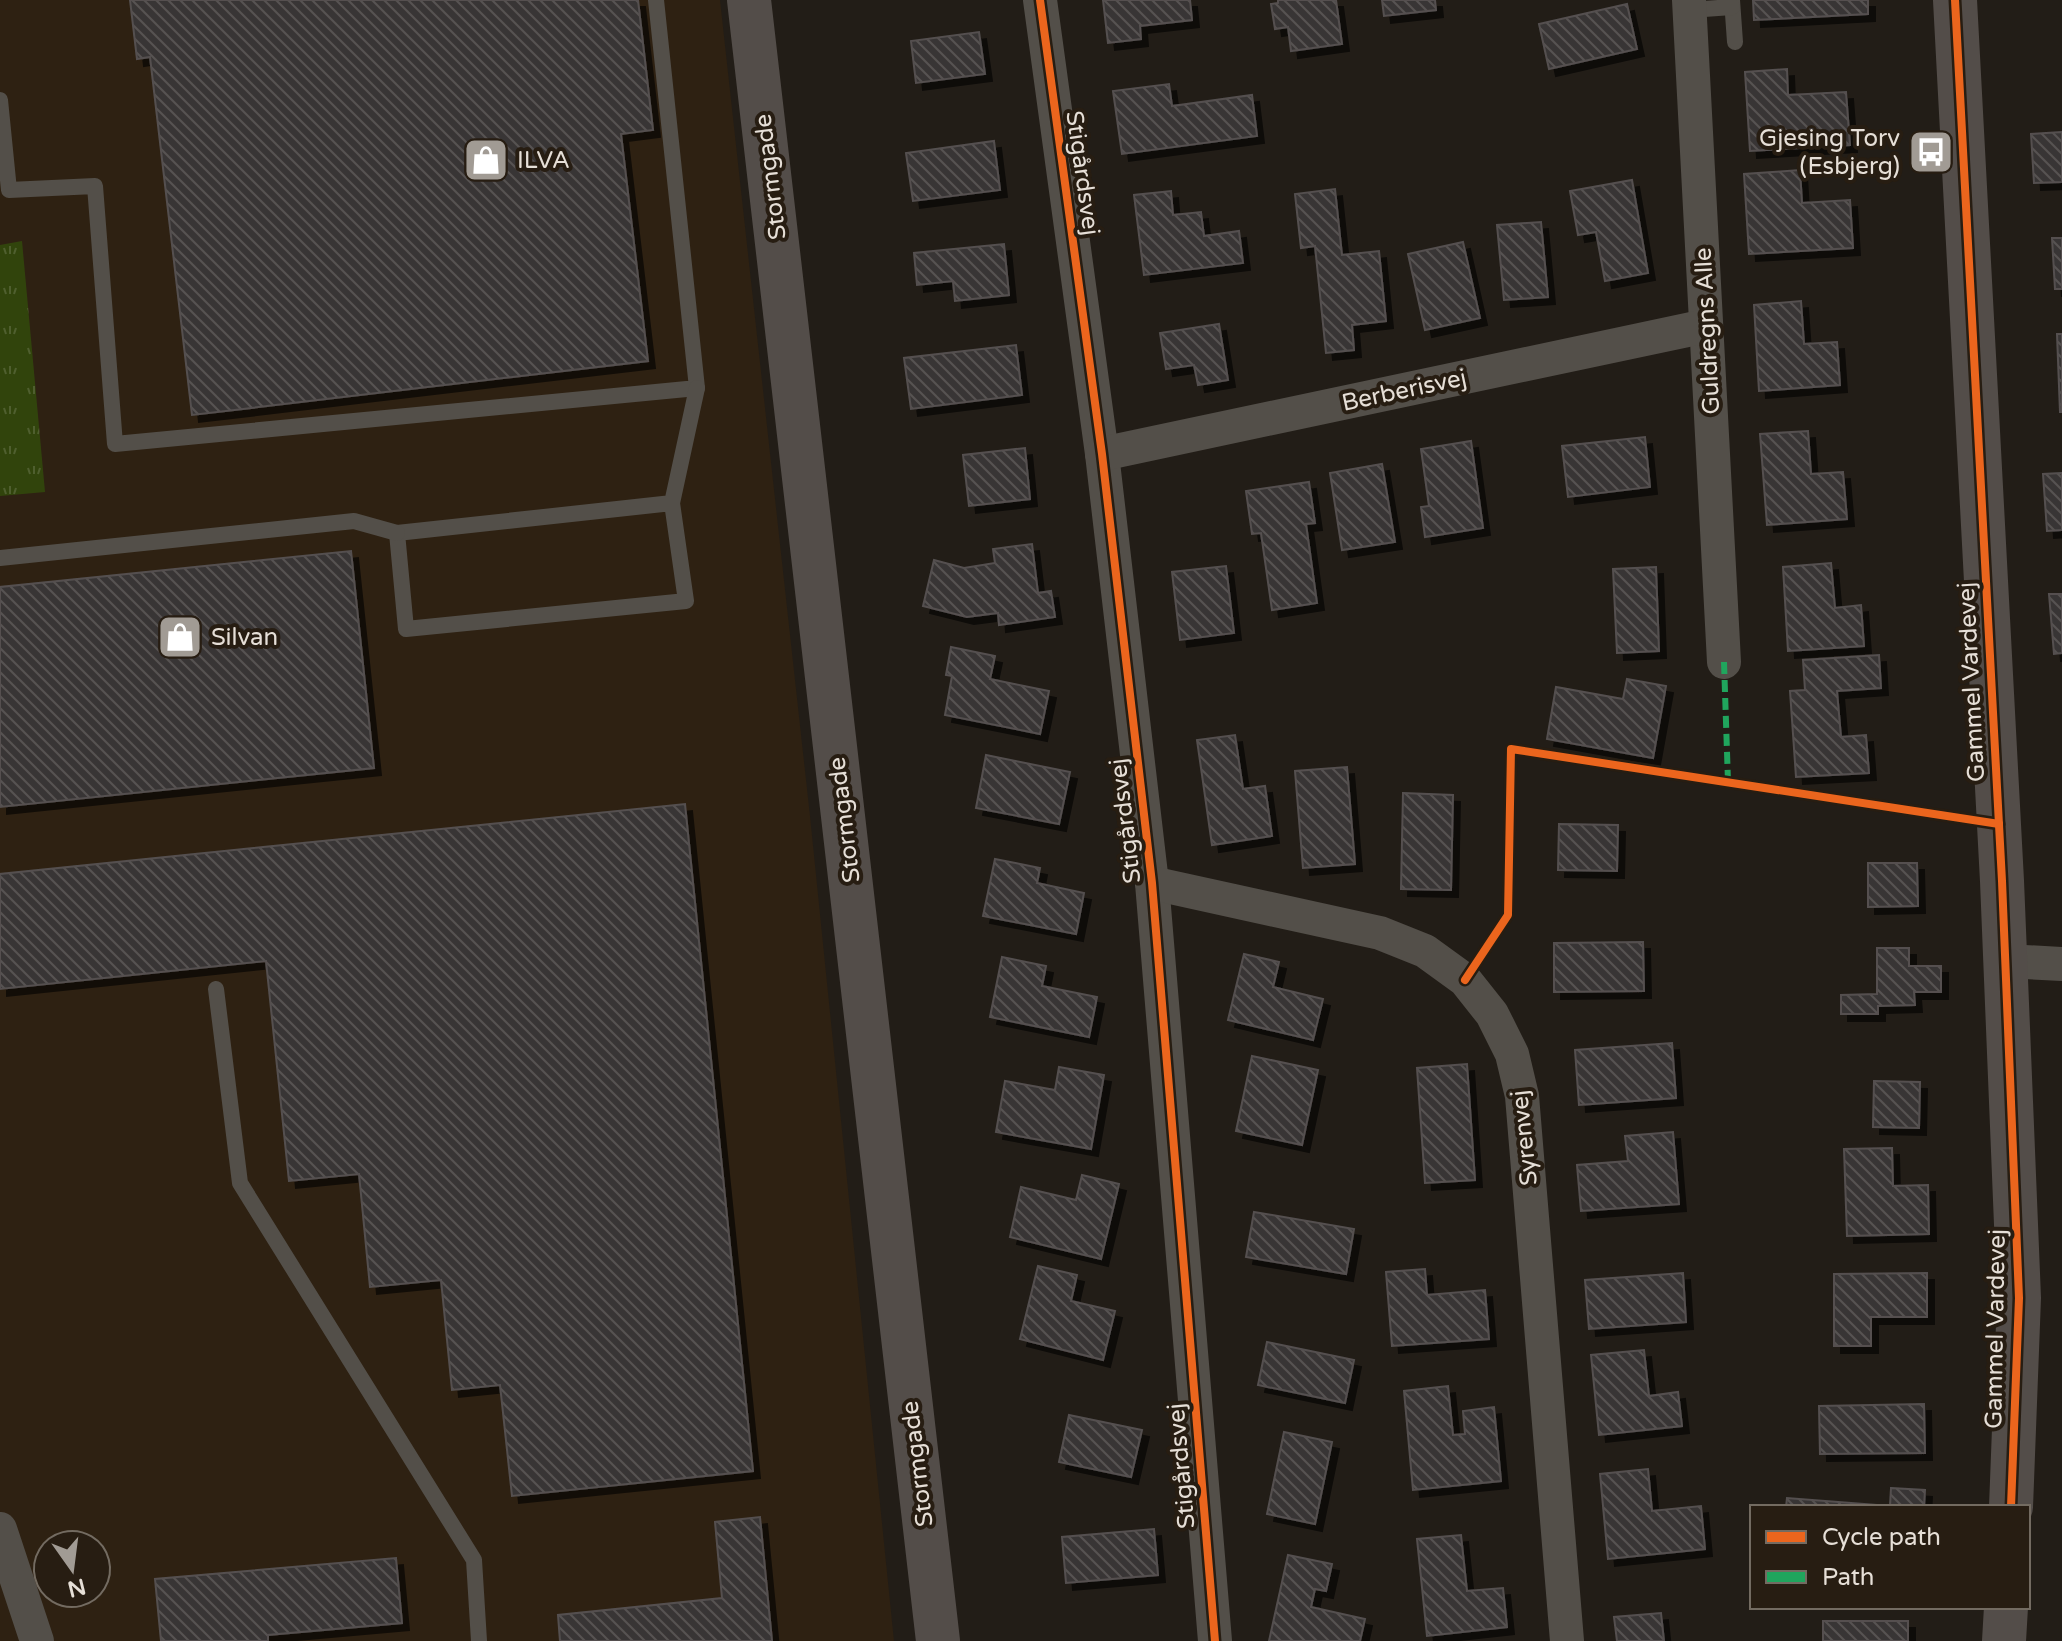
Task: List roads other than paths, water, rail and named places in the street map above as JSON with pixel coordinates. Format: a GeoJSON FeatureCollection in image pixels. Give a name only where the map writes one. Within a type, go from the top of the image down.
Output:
{"type":"FeatureCollection","features":[{"type":"Feature","properties":{"kind":"street","name":"Stormgade"},"geometry":{"type":"LineString","coordinates":[[749,0],[938,1641]]}},
{"type":"Feature","properties":{"kind":"street","name":"Stigårdsvej"},"geometry":{"type":"LineString","coordinates":[[1040,0],[1102,454],[1152,883],[1215,1641]]}},
{"type":"Feature","properties":{"kind":"street","name":"Gammel Vardevej"},"geometry":{"type":"LineString","coordinates":[[1955,0],[2006,961],[2019,1298],[2011,1505]]}},
{"type":"Feature","properties":{"kind":"street","name":"Guldregns Alle"},"geometry":{"type":"LineString","coordinates":[[1689,5],[1724,662]]}},
{"type":"Feature","properties":{"kind":"street","name":"Berberisvej"},"geometry":{"type":"LineString","coordinates":[[1102,454],[1706,326]]}},
{"type":"Feature","properties":{"kind":"street","name":"Syrenvej"},"geometry":{"type":"LineString","coordinates":[[1152,883],[1380,933],[1425,951],[1465,980],[1492,1014],[1512,1054],[1522,1096],[1567,1641]]}},
{"type":"Feature","properties":{"kind":"street"},"geometry":{"type":"LineString","coordinates":[[2006,961],[2062,964]]}},
{"type":"Feature","properties":{"kind":"street"},"geometry":{"type":"LineString","coordinates":[[0,1529],[37,1641]]}},
{"type":"Feature","properties":{"kind":"street"},"geometry":{"type":"LineString","coordinates":[[2004,1641],[2006,1609]]}},
{"type":"Feature","properties":{"kind":"lane"},"geometry":{"type":"LineString","coordinates":[[397,533],[406,629],[686,601],[672,503],[697,388],[656,0]]}},
{"type":"Feature","properties":{"kind":"lane"},"geometry":{"type":"LineString","coordinates":[[1689,5],[1732,3],[1735,42]]}},
{"type":"Feature","properties":{"kind":"lane"},"geometry":{"type":"LineString","coordinates":[[0,100],[9,190],[95,186],[115,444],[697,388]]}},
{"type":"Feature","properties":{"kind":"lane"},"geometry":{"type":"LineString","coordinates":[[0,558],[354,521],[397,533],[672,503]]}},
{"type":"Feature","properties":{"kind":"lane"},"geometry":{"type":"LineString","coordinates":[[216,989],[240,1183],[474,1560],[479,1641]]}},
{"type":"Feature","properties":{"kind":"place","name":"Gjesing Torv (Esbjerg)"},"geometry":{"type":"Point","coordinates":[1931,152]}},
{"type":"Feature","properties":{"kind":"place","name":"ILVA"},"geometry":{"type":"Point","coordinates":[486,160]}},
{"type":"Feature","properties":{"kind":"place","name":"Silvan"},"geometry":{"type":"Point","coordinates":[180,637]}}]}
